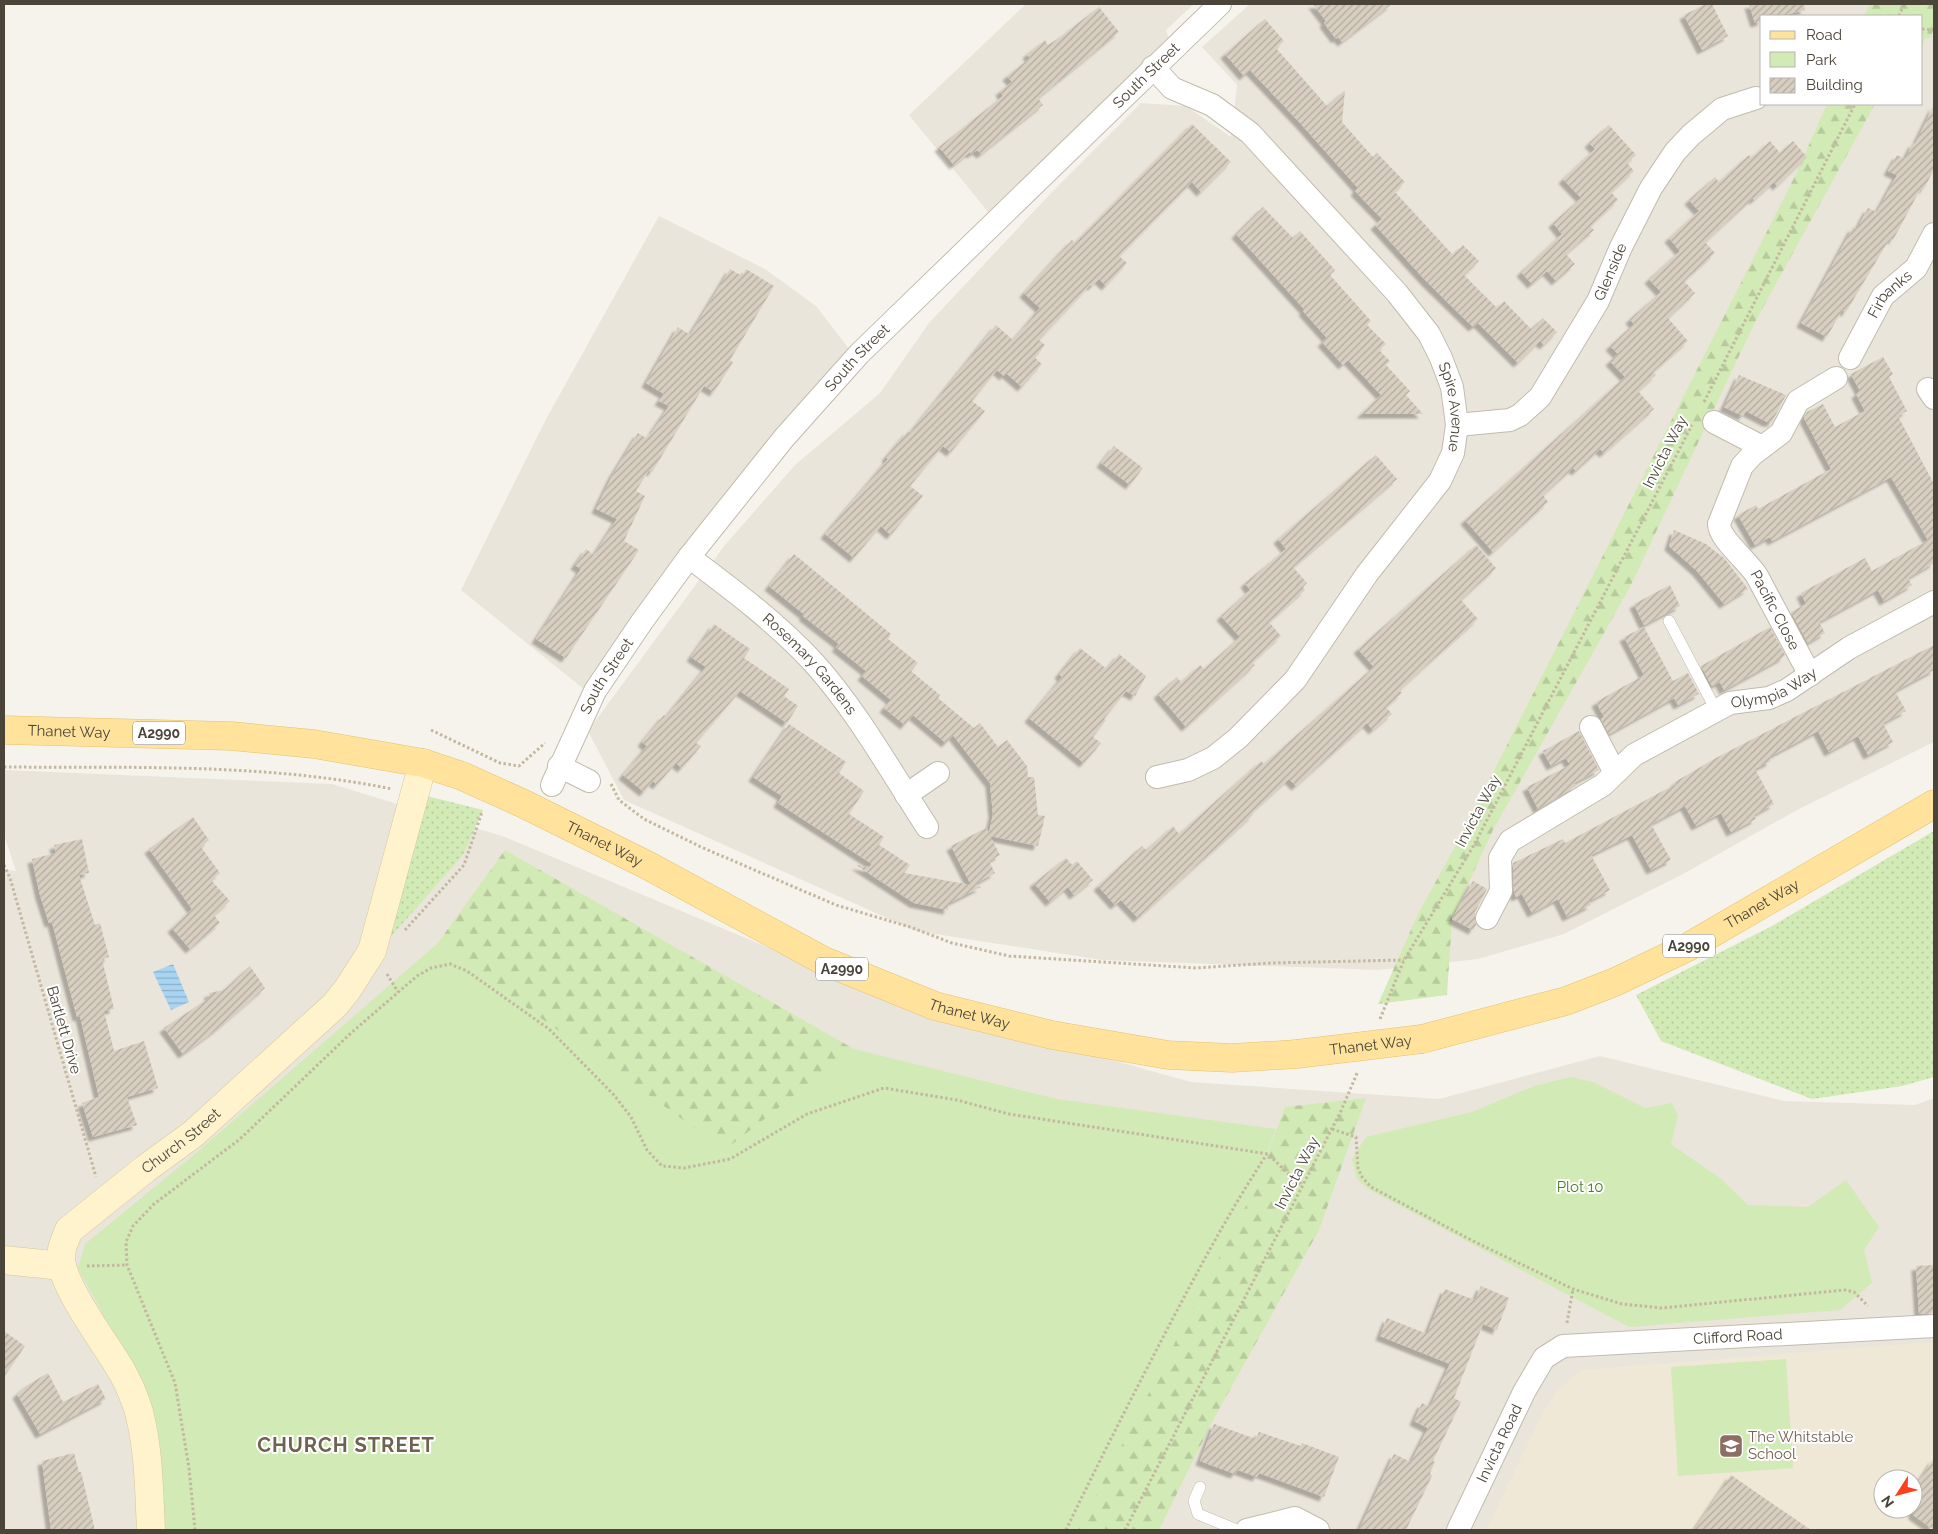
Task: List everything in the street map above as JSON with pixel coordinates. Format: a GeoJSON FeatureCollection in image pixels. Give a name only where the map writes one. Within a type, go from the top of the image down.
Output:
{"type":"FeatureCollection","features":[{"type":"Feature","properties":{"kind":"main road","name":"Thanet Way"},"geometry":{"type":"LineString","coordinates":[[4,730],[231,736],[314,744],[375,753],[422,763],[462,776],[524,804],[647,865],[824,961],[935,1006],[1052,1035],[1168,1055],[1232,1058],[1297,1054],[1422,1039],[1566,1001],[1615,982],[1688,947],[1934,804]]}},
{"type":"Feature","properties":{"kind":"street","name":"South Street"},"geometry":{"type":"LineString","coordinates":[[559,767],[607,672],[689,558],[784,438],[859,354],[1220,4]]}},
{"type":"Feature","properties":{"kind":"street","name":"Spire Avenue"},"geometry":{"type":"LineString","coordinates":[[1153,67],[1172,88],[1212,105],[1250,133],[1397,293],[1429,334],[1441,358],[1452,387],[1457,424],[1452,453],[1440,480],[1367,574],[1295,680],[1238,738],[1213,758],[1188,770],[1157,777]]}},
{"type":"Feature","properties":{"kind":"street","name":"Glenside"},"geometry":{"type":"LineString","coordinates":[[1457,424],[1510,420],[1520,415],[1540,397],[1598,301],[1621,248],[1651,188],[1675,152],[1691,135],[1722,110],[1756,98]]}},
{"type":"Feature","properties":{"kind":"street","name":"Firbanks"},"geometry":{"type":"LineString","coordinates":[[1850,358],[1883,296],[1916,268],[1934,234]]}},
{"type":"Feature","properties":{"kind":"street","name":"Pacific Close"},"geometry":{"type":"LineString","coordinates":[[1810,675],[1749,563],[1719,531],[1723,511],[1742,466],[1762,447],[1782,433],[1798,401],[1836,378]]}},
{"type":"Feature","properties":{"kind":"street"},"geometry":{"type":"LineString","coordinates":[[1703,416],[1762,447]]}},
{"type":"Feature","properties":{"kind":"street","name":"Rosemary Gardens"},"geometry":{"type":"LineString","coordinates":[[689,558],[766,617],[814,664],[847,705],[927,827]]}},
{"type":"Feature","properties":{"kind":"street","name":"Olympia Way"},"geometry":{"type":"LineString","coordinates":[[1487,918],[1501,891],[1500,858],[1510,842],[1603,786],[1634,755],[1730,703],[1753,701],[1777,695],[1849,648],[1934,602]]}},
{"type":"Feature","properties":{"kind":"street"},"geometry":{"type":"LineString","coordinates":[[1591,727],[1615,773]]}},
{"type":"Feature","properties":{"kind":"street","name":"Church Street"},"geometry":{"type":"LineString","coordinates":[[62,1266],[61,1255],[69,1230],[193,1134],[335,1004],[347,990],[372,951],[422,763]]}},
{"type":"Feature","properties":{"kind":"street"},"geometry":{"type":"LineString","coordinates":[[559,767],[599,780]]}},
{"type":"Feature","properties":{"kind":"street"},"geometry":{"type":"LineString","coordinates":[[906,795],[938,773]]}},
{"type":"Feature","properties":{"kind":"street"},"geometry":{"type":"LineString","coordinates":[[4,1260],[62,1266],[74,1294],[123,1372],[138,1411],[147,1456],[151,1530]]}},
{"type":"Feature","properties":{"kind":"street","name":"Clifford Road"},"geometry":{"type":"LineString","coordinates":[[1544,1358],[1563,1346],[1934,1326]]}},
{"type":"Feature","properties":{"kind":"street","name":"Invicta Road"},"geometry":{"type":"LineString","coordinates":[[1458,1530],[1524,1392],[1544,1358]]}},
{"type":"Feature","properties":{"kind":"street"},"geometry":{"type":"LineString","coordinates":[[1247,1530],[1295,1518],[1318,1530]]}},
{"type":"Feature","properties":{"kind":"lane"},"geometry":{"type":"LineString","coordinates":[[1669,621],[1716,710]]}},
{"type":"Feature","properties":{"kind":"lane"},"geometry":{"type":"LineString","coordinates":[[1200,1487],[1194,1501],[1198,1514],[1237,1530]]}},
{"type":"Feature","properties":{"kind":"path","name":"Invicta Way"},"geometry":{"type":"LineString","coordinates":[[1378,1022],[1404,960],[1474,845],[1703,416],[1855,105]]}},
{"type":"Feature","properties":{"kind":"path"},"geometry":{"type":"LineString","coordinates":[[430,730],[500,763],[519,766],[547,741],[559,767]]}},
{"type":"Feature","properties":{"kind":"path"},"geometry":{"type":"LineString","coordinates":[[4,767],[219,769],[350,780],[415,793]]}},
{"type":"Feature","properties":{"kind":"path"},"geometry":{"type":"LineString","coordinates":[[599,780],[619,800],[644,819],[700,847],[836,905],[910,927],[952,943],[1010,956],[1196,968],[1271,963],[1404,960]]}},
{"type":"Feature","properties":{"kind":"path"},"geometry":{"type":"LineString","coordinates":[[402,934],[464,866],[483,810],[474,808]]}},
{"type":"Feature","properties":{"kind":"path","name":"Bartlett Drive"},"geometry":{"type":"LineString","coordinates":[[4,865],[10,878],[92,1170],[107,1200]]}},
{"type":"Feature","properties":{"kind":"path"},"geometry":{"type":"LineString","coordinates":[[195,1530],[189,1468],[175,1383],[127,1265],[126,1242],[133,1226],[154,1204],[240,1139],[351,1033],[417,976],[431,968],[450,964],[484,981],[548,1029],[614,1094],[631,1118],[647,1150],[662,1166],[684,1168],[730,1159],[807,1114],[884,1088],[957,1100],[1009,1114],[1268,1154],[1302,1186]]}},
{"type":"Feature","properties":{"kind":"path","name":"Invicta Way"},"geometry":{"type":"LineString","coordinates":[[1125,1530],[1332,1129],[1360,1066]]}},
{"type":"Feature","properties":{"kind":"path"},"geometry":{"type":"LineString","coordinates":[[1332,1129],[1356,1137],[1358,1168],[1362,1177],[1371,1187],[1477,1244],[1573,1290],[1622,1304],[1661,1308],[1845,1290],[1861,1297],[1882,1328]]}},
{"type":"Feature","properties":{"kind":"path"},"geometry":{"type":"LineString","coordinates":[[1066,1530],[1120,1419],[1191,1284],[1242,1192],[1268,1154]]}},
{"type":"Feature","properties":{"kind":"path"},"geometry":{"type":"LineString","coordinates":[[62,1266],[127,1265]]}},
{"type":"Feature","properties":{"kind":"path"},"geometry":{"type":"LineString","coordinates":[[1563,1346],[1573,1290]]}},
{"type":"Feature","properties":{"kind":"shaded area"},"geometry":{"type":"Polygon","coordinates":[[[1026,4],[1194,4],[1166,30],[1169,39],[989,213],[909,115],[1026,4]]]}},
{"type":"Feature","properties":{"kind":"shaded area"},"geometry":{"type":"Polygon","coordinates":[[[1250,4],[1934,4],[1934,742],[1797,810],[1683,874],[1564,934],[1478,959],[1378,970],[1102,960],[916,931],[624,800],[588,731],[725,545],[795,465],[880,393],[929,323],[1052,192],[1141,103],[1186,106],[1231,137],[1237,85],[1202,47],[1250,4]]]}},
{"type":"Feature","properties":{"kind":"shaded area"},"geometry":{"type":"Polygon","coordinates":[[[659,216],[765,269],[816,306],[850,350],[585,690],[461,590],[545,421],[659,216]]]}},
{"type":"Feature","properties":{"kind":"shaded area"},"geometry":{"type":"Polygon","coordinates":[[[4,770],[332,784],[505,837],[886,997],[1191,1082],[1439,1099],[1600,1056],[1784,1101],[1915,1105],[1934,1098],[1934,1530],[4,1530],[4,869],[16,871],[4,835],[4,770]]]}},
{"type":"Feature","properties":{"kind":"shaded area","name":"The Whitstable School"},"geometry":{"type":"Polygon","coordinates":[[[1934,1342],[1934,1530],[1486,1530],[1543,1413],[1558,1390],[1581,1370],[1934,1342]]]}},
{"type":"Feature","properties":{"kind":"green space"},"geometry":{"type":"Polygon","coordinates":[[[1870,4],[1934,4],[1934,26],[1931,38],[1925,38],[1923,43],[1923,15],[1864,15],[1870,4]]]}},
{"type":"Feature","properties":{"kind":"green space"},"geometry":{"type":"Polygon","coordinates":[[[1827,105],[1874,105],[1755,322],[1630,587],[1493,830],[1452,919],[1447,995],[1378,1004],[1418,914],[1462,834],[1797,172],[1827,105]]]}},
{"type":"Feature","properties":{"kind":"green space"},"geometry":{"type":"Polygon","coordinates":[[[415,793],[483,810],[463,855],[358,974],[415,793]]]}},
{"type":"Feature","properties":{"kind":"green space"},"geometry":{"type":"Polygon","coordinates":[[[1934,831],[1934,1077],[1902,1086],[1812,1099],[1661,1041],[1636,995],[1772,926],[1934,831]]]}},
{"type":"Feature","properties":{"kind":"green space"},"geometry":{"type":"Polygon","coordinates":[[[505,850],[854,1049],[725,1150],[437,944],[505,850]]]}},
{"type":"Feature","properties":{"kind":"green space"},"geometry":{"type":"Polygon","coordinates":[[[437,944],[725,1150],[854,1049],[1057,1099],[1276,1129],[1256,1186],[1078,1530],[155,1530],[145,1392],[78,1268],[85,1244],[195,1154],[437,944]]]}},
{"type":"Feature","properties":{"kind":"green space","name":"Plot 10"},"geometry":{"type":"Polygon","coordinates":[[[1571,1077],[1593,1082],[1645,1108],[1672,1103],[1678,1116],[1671,1144],[1721,1179],[1748,1205],[1808,1207],[1846,1180],[1879,1227],[1864,1250],[1872,1283],[1840,1310],[1629,1327],[1368,1189],[1357,1179],[1352,1159],[1366,1137],[1472,1112],[1534,1086],[1571,1077]]]}},
{"type":"Feature","properties":{"kind":"green space"},"geometry":{"type":"Polygon","coordinates":[[[1366,1098],[1319,1230],[1213,1420],[1159,1530],[1074,1530],[1256,1186],[1285,1107],[1366,1098]]]}},
{"type":"Feature","properties":{"kind":"green space"},"geometry":{"type":"Polygon","coordinates":[[[1786,1359],[1793,1468],[1678,1476],[1671,1367],[1786,1359]]]}},
{"type":"Feature","properties":{"kind":"water"},"geometry":{"type":"Polygon","coordinates":[[[173,964],[189,1002],[171,1010],[153,972],[173,964]]]}},
{"type":"Feature","properties":{"kind":"building"},"geometry":{"type":"Polygon","coordinates":[[[1313,4],[1392,4],[1342,42],[1338,37],[1336,39],[1324,23],[1326,21],[1313,4]]]}},
{"type":"Feature","properties":{"kind":"building"},"geometry":{"type":"Polygon","coordinates":[[[1706,4],[1712,4],[1728,36],[1702,50],[1684,15],[1706,4]]]}},
{"type":"Feature","properties":{"kind":"building"},"geometry":{"type":"Polygon","coordinates":[[[1749,4],[1804,4],[1805,10],[1785,15],[1760,15],[1760,22],[1755,23],[1749,4]]]}},
{"type":"Feature","properties":{"kind":"building"},"geometry":{"type":"Polygon","coordinates":[[[1099,7],[1119,32],[1038,98],[1043,105],[981,154],[977,150],[971,154],[970,152],[954,165],[939,147],[1003,96],[1000,91],[1012,82],[1007,76],[1030,58],[1027,54],[1045,40],[1048,45],[1059,38],[1099,7]]]}},
{"type":"Feature","properties":{"kind":"building"},"geometry":{"type":"Polygon","coordinates":[[[1265,19],[1284,41],[1276,48],[1327,106],[1345,90],[1342,122],[1373,157],[1377,153],[1405,182],[1395,192],[1453,255],[1463,245],[1479,261],[1464,275],[1497,308],[1504,301],[1531,329],[1543,318],[1557,332],[1544,345],[1540,341],[1518,363],[1478,323],[1473,327],[1426,281],[1375,225],[1382,219],[1355,191],[1358,188],[1301,124],[1250,70],[1244,76],[1225,54],[1265,19]]]}},
{"type":"Feature","properties":{"kind":"building"},"geometry":{"type":"Polygon","coordinates":[[[1934,105],[1934,169],[1924,189],[1921,188],[1893,240],[1890,238],[1846,312],[1842,310],[1827,337],[1801,323],[1853,227],[1857,229],[1868,208],[1877,212],[1897,175],[1888,171],[1897,155],[1905,159],[1913,143],[1915,144],[1934,105]]]}},
{"type":"Feature","properties":{"kind":"building"},"geometry":{"type":"Polygon","coordinates":[[[1192,124],[1231,162],[1201,192],[1192,182],[1119,256],[1127,263],[1106,286],[1099,279],[1092,286],[1090,285],[1039,340],[1045,345],[1035,358],[1042,364],[1022,387],[1006,373],[1004,376],[997,370],[972,401],[985,411],[951,452],[943,446],[910,486],[923,496],[891,535],[881,526],[854,558],[825,534],[888,459],[886,457],[908,431],[910,433],[996,325],[1013,340],[1040,308],[1024,293],[1058,255],[1072,240],[1075,243],[1192,124]]]}},
{"type":"Feature","properties":{"kind":"building"},"geometry":{"type":"Polygon","coordinates":[[[1609,125],[1636,155],[1627,163],[1634,171],[1611,192],[1618,200],[1590,226],[1594,230],[1566,254],[1575,264],[1556,281],[1547,271],[1532,284],[1521,272],[1562,234],[1553,223],[1581,198],[1563,179],[1595,149],[1589,143],[1609,125]]]}},
{"type":"Feature","properties":{"kind":"building"},"geometry":{"type":"Polygon","coordinates":[[[1770,141],[1780,153],[1793,141],[1807,157],[1777,186],[1774,182],[1754,200],[1753,198],[1705,242],[1715,253],[1684,281],[1695,293],[1668,318],[1688,341],[1653,372],[1656,375],[1638,391],[1654,409],[1604,453],[1600,449],[1576,471],[1573,468],[1543,495],[1548,502],[1493,552],[1465,520],[1625,377],[1610,361],[1618,354],[1610,346],[1634,324],[1630,319],[1661,292],[1649,279],[1680,251],[1669,238],[1699,211],[1689,200],[1715,177],[1719,182],[1749,155],[1751,158],[1770,141]]]}},
{"type":"Feature","properties":{"kind":"building"},"geometry":{"type":"Polygon","coordinates":[[[1263,207],[1293,238],[1300,231],[1335,270],[1330,275],[1371,321],[1367,325],[1386,344],[1379,350],[1390,361],[1386,365],[1410,391],[1406,395],[1423,414],[1361,414],[1381,395],[1348,360],[1343,365],[1322,342],[1327,338],[1303,311],[1305,310],[1236,234],[1263,207]]]}},
{"type":"Feature","properties":{"kind":"building"},"geometry":{"type":"Polygon","coordinates":[[[730,269],[742,276],[746,269],[774,286],[730,360],[733,362],[714,392],[704,386],[652,472],[649,470],[636,491],[645,496],[624,541],[639,550],[566,658],[536,639],[581,569],[575,565],[586,549],[594,555],[617,519],[596,509],[613,474],[638,433],[646,438],[650,435],[669,406],[659,401],[664,394],[646,383],[678,327],[690,335],[730,269]]]}},
{"type":"Feature","properties":{"kind":"building"},"geometry":{"type":"Polygon","coordinates":[[[1883,357],[1893,374],[1889,377],[1907,411],[1898,416],[1934,484],[1934,563],[1908,578],[1912,585],[1884,601],[1878,590],[1819,622],[1825,633],[1808,643],[1791,612],[1806,604],[1801,593],[1865,558],[1872,571],[1928,540],[1891,477],[1772,541],[1770,537],[1755,545],[1738,515],[1756,505],[1758,509],[1831,469],[1804,418],[1807,412],[1823,404],[1835,427],[1865,411],[1856,394],[1860,391],[1851,374],[1883,357]]]}},
{"type":"Feature","properties":{"kind":"building"},"geometry":{"type":"Polygon","coordinates":[[[1739,375],[1786,395],[1772,422],[1767,422],[1746,411],[1743,416],[1724,407],[1739,375]]]}},
{"type":"Feature","properties":{"kind":"building"},"geometry":{"type":"Polygon","coordinates":[[[1114,446],[1143,468],[1130,485],[1101,463],[1114,446]]]}},
{"type":"Feature","properties":{"kind":"building"},"geometry":{"type":"Polygon","coordinates":[[[1376,455],[1397,479],[1293,567],[1307,583],[1303,587],[1305,590],[1269,622],[1281,636],[1252,662],[1255,665],[1186,727],[1158,694],[1177,677],[1181,682],[1200,665],[1204,669],[1240,637],[1221,616],[1250,590],[1245,583],[1286,549],[1278,539],[1376,455]]]}},
{"type":"Feature","properties":{"kind":"building"},"geometry":{"type":"Polygon","coordinates":[[[1674,530],[1706,544],[1725,559],[1748,589],[1724,604],[1697,571],[1669,546],[1674,530]]]}},
{"type":"Feature","properties":{"kind":"building"},"geometry":{"type":"Polygon","coordinates":[[[1476,545],[1496,568],[1461,600],[1478,619],[1399,690],[1402,693],[1386,707],[1392,714],[1373,730],[1367,723],[1296,786],[1289,779],[1251,813],[1253,815],[1138,918],[1121,900],[1115,905],[1098,886],[1142,846],[1146,850],[1173,826],[1179,834],[1261,761],[1264,764],[1374,667],[1358,649],[1476,545]]]}},
{"type":"Feature","properties":{"kind":"building"},"geometry":{"type":"Polygon","coordinates":[[[794,554],[891,634],[888,639],[918,663],[911,671],[940,695],[938,698],[974,728],[980,723],[998,747],[1007,740],[1027,766],[1028,777],[1034,777],[1038,815],[1045,816],[1038,846],[990,836],[1000,855],[989,861],[995,873],[973,885],[981,887],[949,903],[948,910],[914,903],[856,865],[869,867],[872,864],[778,803],[782,796],[753,777],[789,724],[846,762],[839,773],[864,791],[849,814],[884,837],[879,845],[910,865],[904,873],[971,885],[951,846],[986,828],[989,833],[993,814],[990,783],[953,735],[946,743],[913,715],[905,725],[884,708],[891,700],[862,676],[866,671],[836,647],[839,644],[769,586],[794,554]]]}},
{"type":"Feature","properties":{"kind":"building"},"geometry":{"type":"Polygon","coordinates":[[[1670,585],[1680,606],[1644,625],[1634,604],[1670,585]]]}},
{"type":"Feature","properties":{"kind":"building"},"geometry":{"type":"Polygon","coordinates":[[[714,624],[750,649],[744,658],[789,689],[784,696],[798,706],[787,723],[740,691],[696,743],[701,746],[682,768],[676,763],[657,785],[653,781],[644,792],[623,775],[647,746],[642,742],[664,715],[666,717],[706,667],[691,657],[714,624]]]}},
{"type":"Feature","properties":{"kind":"building"},"geometry":{"type":"Polygon","coordinates":[[[1644,627],[1673,681],[1688,673],[1699,694],[1678,705],[1674,698],[1609,734],[1601,719],[1604,717],[1596,702],[1644,675],[1624,637],[1644,627]]]}},
{"type":"Feature","properties":{"kind":"building"},"geometry":{"type":"Polygon","coordinates":[[[1770,627],[1785,655],[1724,690],[1720,682],[1712,686],[1701,666],[1770,627]]]}},
{"type":"Feature","properties":{"kind":"building"},"geometry":{"type":"Polygon","coordinates":[[[1934,645],[1934,670],[1895,691],[1906,711],[1883,723],[1893,742],[1868,755],[1858,736],[1829,752],[1818,731],[1769,757],[1771,761],[1755,769],[1774,804],[1754,815],[1756,819],[1731,832],[1721,813],[1696,826],[1685,806],[1651,824],[1671,860],[1651,870],[1632,835],[1591,855],[1610,890],[1589,901],[1591,905],[1567,917],[1558,899],[1532,913],[1522,894],[1516,897],[1514,892],[1513,863],[1563,839],[1565,843],[1676,784],[1675,782],[1716,758],[1934,645]]]}},
{"type":"Feature","properties":{"kind":"building"},"geometry":{"type":"Polygon","coordinates":[[[1080,648],[1107,669],[1119,654],[1146,676],[1135,696],[1126,691],[1104,719],[1106,720],[1093,737],[1101,743],[1084,763],[1029,718],[1062,677],[1059,674],[1080,648]]]}},
{"type":"Feature","properties":{"kind":"building"},"geometry":{"type":"Polygon","coordinates":[[[1579,731],[1599,770],[1574,783],[1576,786],[1538,809],[1527,787],[1570,765],[1566,758],[1551,766],[1543,751],[1579,731]]]}},
{"type":"Feature","properties":{"kind":"building"},"geometry":{"type":"Polygon","coordinates":[[[193,817],[209,840],[201,847],[220,873],[211,880],[230,901],[214,915],[220,923],[190,949],[172,928],[192,909],[149,849],[193,817]]]}},
{"type":"Feature","properties":{"kind":"building"},"geometry":{"type":"Polygon","coordinates":[[[82,839],[89,873],[79,875],[95,925],[100,923],[109,957],[102,959],[114,1009],[104,1011],[114,1051],[144,1041],[158,1088],[127,1097],[137,1125],[93,1137],[82,1103],[99,1097],[80,1016],[77,1017],[52,922],[49,923],[40,895],[32,859],[56,853],[54,845],[82,839]]]}},
{"type":"Feature","properties":{"kind":"building"},"geometry":{"type":"Polygon","coordinates":[[[1066,858],[1072,865],[1077,861],[1093,880],[1074,895],[1068,887],[1050,902],[1034,883],[1066,858]]]}},
{"type":"Feature","properties":{"kind":"building"},"geometry":{"type":"Polygon","coordinates":[[[1473,881],[1487,889],[1475,912],[1476,925],[1473,930],[1452,919],[1473,881]]]}},
{"type":"Feature","properties":{"kind":"building"},"geometry":{"type":"Polygon","coordinates":[[[250,966],[265,988],[216,1030],[183,1054],[164,1028],[209,998],[209,993],[224,990],[250,966]]]}},
{"type":"Feature","properties":{"kind":"building"},"geometry":{"type":"Polygon","coordinates":[[[1934,1265],[1934,1313],[1919,1314],[1916,1266],[1934,1265]]]}},
{"type":"Feature","properties":{"kind":"building"},"geometry":{"type":"Polygon","coordinates":[[[1481,1286],[1509,1298],[1497,1330],[1483,1324],[1454,1398],[1461,1402],[1433,1461],[1435,1462],[1430,1473],[1432,1476],[1406,1530],[1359,1530],[1394,1454],[1411,1462],[1428,1428],[1414,1421],[1422,1403],[1430,1407],[1450,1364],[1380,1336],[1387,1318],[1427,1334],[1445,1289],[1475,1300],[1481,1286]]]}},
{"type":"Feature","properties":{"kind":"building"},"geometry":{"type":"Polygon","coordinates":[[[4,1331],[25,1346],[4,1377],[4,1331]]]}},
{"type":"Feature","properties":{"kind":"building"},"geometry":{"type":"Polygon","coordinates":[[[48,1373],[63,1402],[98,1384],[106,1399],[40,1434],[17,1394],[26,1386],[48,1373]]]}},
{"type":"Feature","properties":{"kind":"building"},"geometry":{"type":"Polygon","coordinates":[[[1214,1424],[1256,1439],[1259,1432],[1301,1446],[1302,1443],[1339,1457],[1324,1497],[1259,1473],[1257,1477],[1238,1470],[1235,1474],[1200,1461],[1214,1424]]]}},
{"type":"Feature","properties":{"kind":"building"},"geometry":{"type":"Polygon","coordinates":[[[74,1453],[79,1472],[81,1472],[95,1530],[51,1530],[42,1461],[74,1453]]]}},
{"type":"Feature","properties":{"kind":"building"},"geometry":{"type":"Polygon","coordinates":[[[1934,1458],[1934,1530],[1919,1519],[1923,1519],[1923,1475],[1934,1458]]]}},
{"type":"Feature","properties":{"kind":"building"},"geometry":{"type":"Polygon","coordinates":[[[1731,1475],[1811,1530],[1694,1530],[1731,1475]]]}},
{"type":"Feature","properties":{"kind":"place","name":"The Whitstable School"},"geometry":{"type":"Point","coordinates":[1731,1446]}},
{"type":"Feature","properties":{"kind":"district","name":"CHURCH STREET"},"geometry":{"type":"Point","coordinates":[346,1445]}}]}
